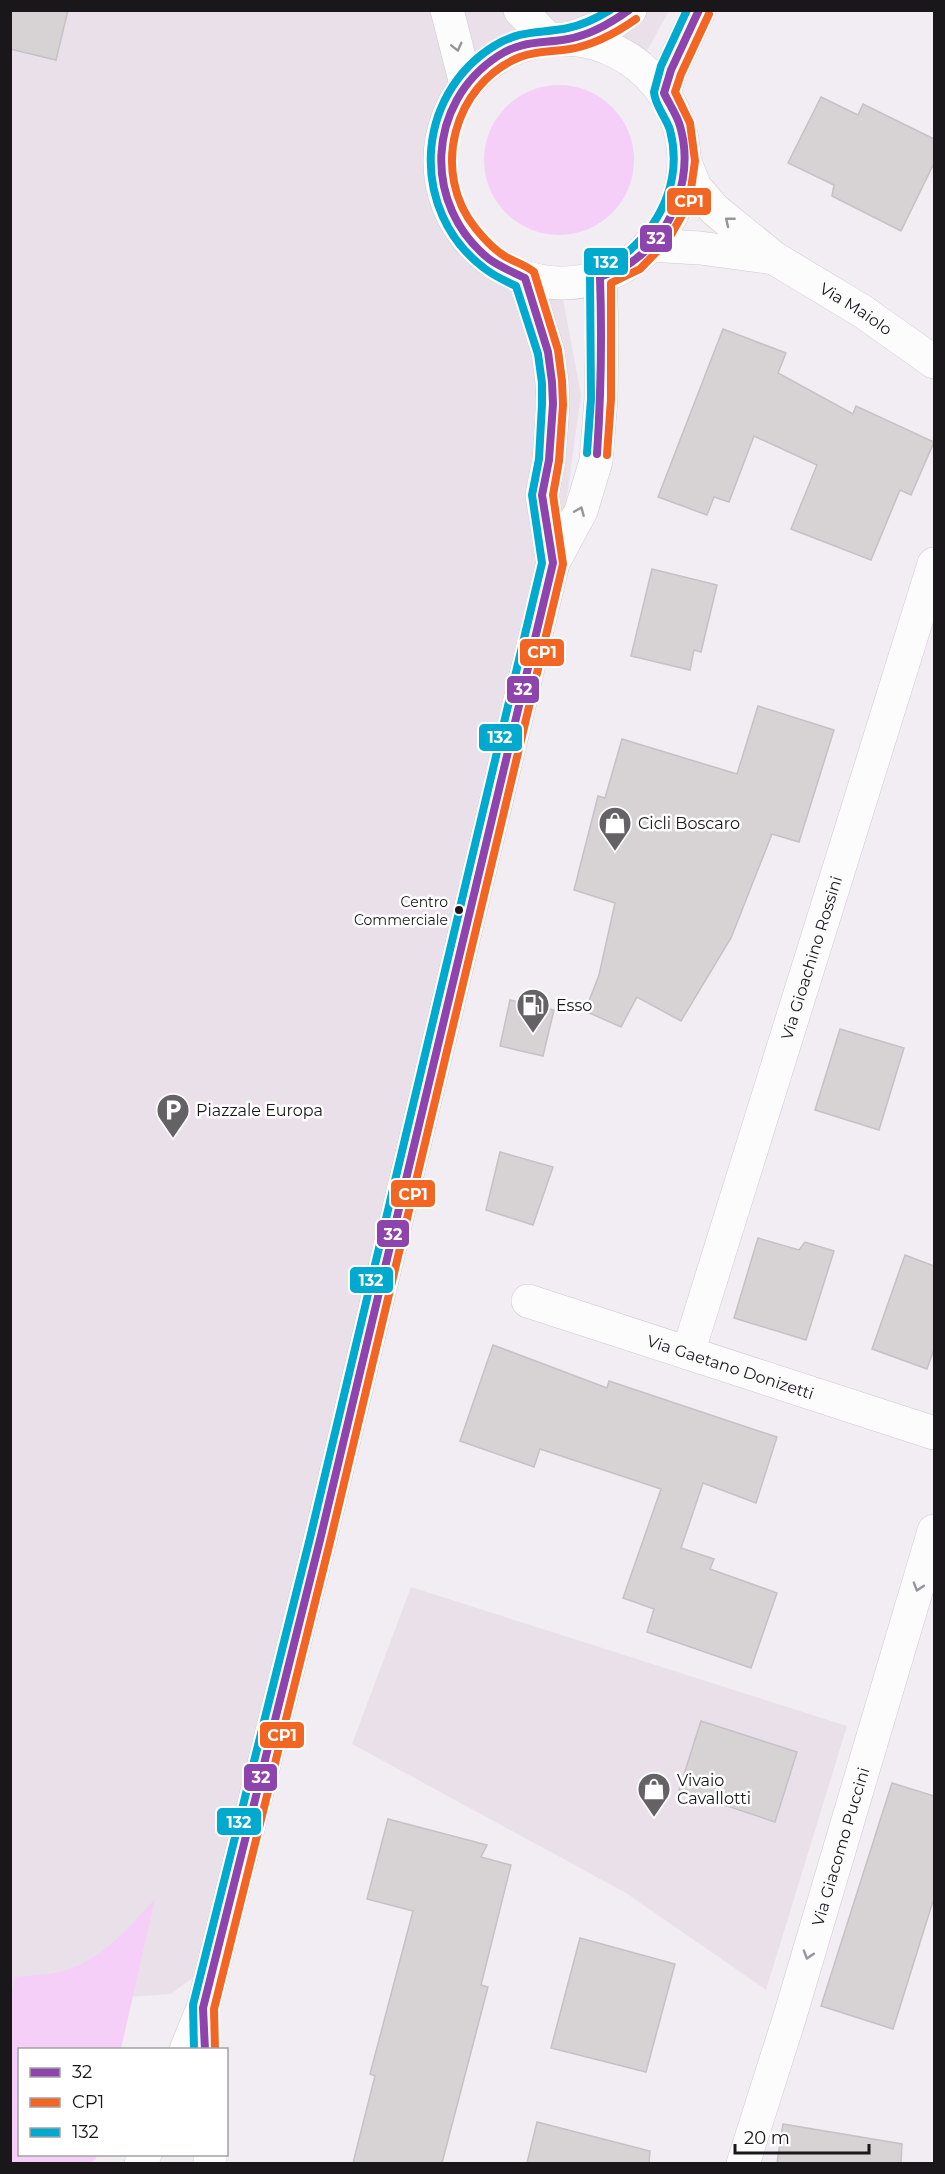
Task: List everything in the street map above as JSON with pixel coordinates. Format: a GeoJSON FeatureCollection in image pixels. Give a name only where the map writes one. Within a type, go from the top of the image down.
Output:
{"type":"FeatureCollection","features":[{"type":"Feature","properties":{"kind":"main road"},"geometry":{"type":"LineString","coordinates":[[447,10],[466,84]]}},
{"type":"Feature","properties":{"kind":"main road"},"geometry":{"type":"LineString","coordinates":[[520,10],[559,39],[607,47],[639,65],[664,93],[680,126],[685,162],[679,199],[661,233],[633,261],[600,277],[560,283],[525,278],[505,269],[487,257],[461,229],[444,193],[440,161],[442,139],[448,118],[466,84],[495,58],[530,42],[559,39],[614,22],[630,10]]}},
{"type":"Feature","properties":{"kind":"main road"},"geometry":{"type":"LineString","coordinates":[[664,93],[671,70],[699,10]]}},
{"type":"Feature","properties":{"kind":"main road","name":"Via Maiolo"},"geometry":{"type":"LineString","coordinates":[[685,162],[695,187],[715,210],[774,258],[862,311],[934,362]]}},
{"type":"Feature","properties":{"kind":"main road","name":"Via Maiolo"},"geometry":{"type":"LineString","coordinates":[[649,245],[700,248],[774,258]]}},
{"type":"Feature","properties":{"kind":"main road"},"geometry":{"type":"LineString","coordinates":[[186,2048],[203,2008],[325,1517],[553,563],[581,511],[596,461],[602,399],[600,277]]}},
{"type":"Feature","properties":{"kind":"main road"},"geometry":{"type":"LineString","coordinates":[[525,278],[548,352],[552,382],[553,404],[549,460],[542,495],[553,563]]}},
{"type":"Feature","properties":{"kind":"main road","name":"Via Gioachino Rossini"},"geometry":{"type":"LineString","coordinates":[[688,1353],[934,564]]}},
{"type":"Feature","properties":{"kind":"main road","name":"Via Gaetano Donizetti"},"geometry":{"type":"LineString","coordinates":[[528,1300],[934,1433]]}},
{"type":"Feature","properties":{"kind":"main road","name":"Via Giacomo Puccini"},"geometry":{"type":"LineString","coordinates":[[743,2163],[790,2016],[934,1531]]}},
{"type":"Feature","properties":{"kind":"main road"},"geometry":{"type":"LineString","coordinates":[[203,2008],[205,2048]]}},
{"type":"Feature","properties":{"kind":"shaded area","name":"Piazzale Europa"},"geometry":{"type":"Polygon","coordinates":[[[11,11],[669,11],[639,65],[607,47],[569,39],[530,42],[495,58],[466,84],[448,118],[442,139],[440,161],[444,193],[461,229],[487,257],[505,269],[525,278],[560,283],[581,395],[565,510],[220,1957],[171,1994],[11,2005],[11,11]]]}},
{"type":"Feature","properties":{"kind":"shaded area"},"geometry":{"type":"Polygon","coordinates":[[[559,85],[574,86],[588,91],[612,107],[628,131],[633,145],[633,175],[628,189],[612,213],[588,229],[574,234],[559,235],[544,234],[530,229],[506,213],[490,189],[485,175],[484,160],[485,145],[490,131],[506,107],[530,91],[544,86],[559,85]]]}},
{"type":"Feature","properties":{"kind":"shaded area","name":"Vivaio Cavallotti"},"geometry":{"type":"Polygon","coordinates":[[[411,1587],[847,1726],[766,1990],[626,1893],[352,1744],[411,1587]]]}},
{"type":"Feature","properties":{"kind":"shaded area"},"geometry":{"type":"Polygon","coordinates":[[[155,1899],[121,2048],[18,2048],[18,2156],[97,2156],[96,2159],[90,2163],[11,2163],[10,1997],[15,1977],[60,1972],[80,1965],[104,1950],[155,1899]]]}},
{"type":"Feature","properties":{"kind":"building"},"geometry":{"type":"Polygon","coordinates":[[[10,10],[68,10],[56,60],[10,49],[10,10]]]}},
{"type":"Feature","properties":{"kind":"building"},"geometry":{"type":"Polygon","coordinates":[[[821,97],[858,115],[863,104],[934,139],[934,163],[901,231],[832,196],[834,185],[788,163],[821,97]]]}},
{"type":"Feature","properties":{"kind":"building"},"geometry":{"type":"Polygon","coordinates":[[[723,329],[786,353],[778,373],[853,414],[856,406],[934,442],[911,495],[900,490],[871,560],[791,529],[817,465],[754,436],[729,502],[714,497],[707,515],[658,497],[723,329]]]}},
{"type":"Feature","properties":{"kind":"building"},"geometry":{"type":"Polygon","coordinates":[[[652,569],[717,585],[701,652],[694,650],[690,670],[631,656],[652,569]]]}},
{"type":"Feature","properties":{"kind":"building"},"geometry":{"type":"Polygon","coordinates":[[[758,706],[834,730],[799,842],[772,834],[731,938],[681,1021],[637,997],[621,1027],[585,1011],[599,975],[615,903],[574,890],[598,796],[605,798],[622,739],[737,774],[758,706]]]}},
{"type":"Feature","properties":{"kind":"building"},"geometry":{"type":"Polygon","coordinates":[[[510,1000],[554,1010],[543,1056],[500,1046],[510,1000]]]}},
{"type":"Feature","properties":{"kind":"building"},"geometry":{"type":"Polygon","coordinates":[[[840,1029],[904,1048],[879,1130],[815,1110],[840,1029]]]}},
{"type":"Feature","properties":{"kind":"building"},"geometry":{"type":"Polygon","coordinates":[[[500,1152],[553,1167],[533,1225],[486,1210],[500,1152]]]}},
{"type":"Feature","properties":{"kind":"building"},"geometry":{"type":"Polygon","coordinates":[[[758,1238],[799,1250],[805,1242],[834,1251],[806,1340],[734,1318],[758,1238]]]}},
{"type":"Feature","properties":{"kind":"building"},"geometry":{"type":"Polygon","coordinates":[[[905,1255],[934,1266],[934,1349],[927,1369],[872,1349],[905,1255]]]}},
{"type":"Feature","properties":{"kind":"building"},"geometry":{"type":"Polygon","coordinates":[[[493,1345],[607,1388],[609,1381],[777,1437],[756,1503],[703,1483],[681,1548],[714,1559],[710,1569],[777,1593],[751,1668],[647,1632],[654,1609],[623,1598],[661,1489],[540,1449],[534,1467],[460,1441],[493,1345]]]}},
{"type":"Feature","properties":{"kind":"building"},"geometry":{"type":"Polygon","coordinates":[[[701,1721],[797,1752],[775,1822],[679,1790],[701,1721]]]}},
{"type":"Feature","properties":{"kind":"building"},"geometry":{"type":"Polygon","coordinates":[[[892,1783],[934,1796],[934,1898],[893,2029],[821,2006],[892,1783]]]}},
{"type":"Feature","properties":{"kind":"building"},"geometry":{"type":"Polygon","coordinates":[[[388,1819],[487,1845],[481,1857],[511,1865],[481,1985],[488,1987],[442,2163],[353,2163],[375,2076],[370,2074],[413,1911],[367,1899],[388,1819]]]}},
{"type":"Feature","properties":{"kind":"building"},"geometry":{"type":"Polygon","coordinates":[[[580,1938],[675,1964],[646,2072],[551,2048],[580,1938]]]}},
{"type":"Feature","properties":{"kind":"building"},"geometry":{"type":"Polygon","coordinates":[[[537,2122],[650,2151],[649,2163],[527,2163],[537,2122]]]}},
{"type":"Feature","properties":{"kind":"building"},"geometry":{"type":"Polygon","coordinates":[[[783,2124],[902,2144],[901,2163],[777,2163],[783,2124]]]}},
{"type":"Feature","properties":{"kind":"transit line","name":"132"},"geometry":{"type":"LineString","coordinates":[[194,2048],[193,2005],[310,1538],[542,563],[532,495],[539,459],[542,404],[538,354],[516,286],[484,268],[460,244],[443,216],[433,186],[431,154],[436,123],[448,94],[468,68],[494,46],[522,34],[579,25],[610,10]]}},
{"type":"Feature","properties":{"kind":"transit line","name":"32"},"geometry":{"type":"LineString","coordinates":[[205,2048],[203,2008],[320,1540],[553,563],[542,495],[549,460],[553,404],[548,352],[525,278],[489,259],[467,237],[452,211],[443,183],[441,155],[446,127],[457,100],[474,76],[498,56],[515,47],[584,35],[608,24],[629,10]]}},
{"type":"Feature","properties":{"kind":"transit line","name":"132"},"geometry":{"type":"LineString","coordinates":[[587,453],[591,399],[590,274],[603,263],[629,251],[641,239],[661,211],[667,196],[674,164],[673,147],[670,130],[656,102],[654,92],[661,66],[687,10]]}},
{"type":"Feature","properties":{"kind":"transit line","name":"32"},"geometry":{"type":"LineString","coordinates":[[597,454],[601,366],[600,277],[622,268],[647,249],[660,234],[677,201],[682,182],[684,144],[679,122],[664,93],[671,70],[699,10]]}},
{"type":"Feature","properties":{"kind":"transit line","name":"CP1"},"geometry":{"type":"LineString","coordinates":[[607,455],[611,399],[611,283],[640,269],[668,240],[689,203],[695,161],[690,123],[675,92],[709,14]]}},
{"type":"Feature","properties":{"kind":"transit line","name":"CP1"},"geometry":{"type":"LineString","coordinates":[[215,2048],[214,2009],[330,1542],[563,564],[553,495],[559,461],[563,405],[558,350],[534,272],[506,257],[486,241],[462,207],[454,182],[452,157],[456,132],[465,109],[478,87],[497,70],[526,55],[588,45],[613,34],[636,19]]}},
{"type":"Feature","properties":{"kind":"place","name":"Cicli Boscaro"},"geometry":{"type":"Point","coordinates":[615,852]}},
{"type":"Feature","properties":{"kind":"place","name":"Centro Commerciale"},"geometry":{"type":"Point","coordinates":[459,910]}},
{"type":"Feature","properties":{"kind":"place","name":"Esso"},"geometry":{"type":"Point","coordinates":[533,1034]}},
{"type":"Feature","properties":{"kind":"place","name":"Piazzale Europa"},"geometry":{"type":"Point","coordinates":[173,1139]}},
{"type":"Feature","properties":{"kind":"place","name":"Vivaio Cavallotti"},"geometry":{"type":"Point","coordinates":[654,1818]}}]}
